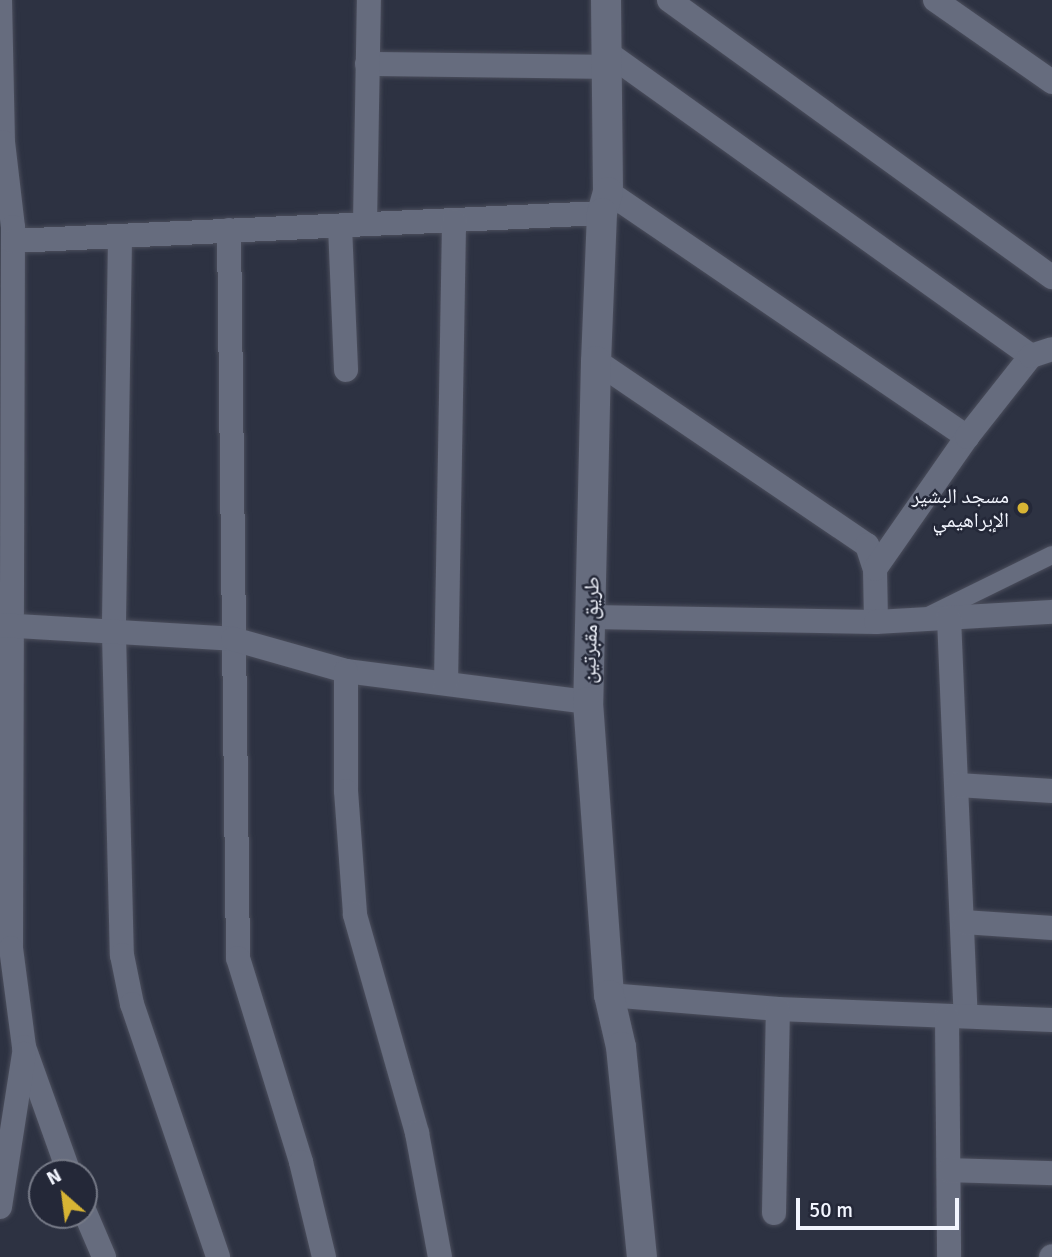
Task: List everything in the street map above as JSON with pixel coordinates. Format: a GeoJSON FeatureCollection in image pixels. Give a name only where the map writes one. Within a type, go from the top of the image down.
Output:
{"type":"FeatureCollection","features":[{"type":"Feature","properties":{"kind":"street"},"geometry":{"type":"LineString","coordinates":[[0,0],[1,142],[9,237],[6,626],[10,948],[24,1047],[64,1159]]}},
{"type":"Feature","properties":{"kind":"street"},"geometry":{"type":"LineString","coordinates":[[365,223],[369,0]]}},
{"type":"Feature","properties":{"kind":"street","name":"طريق مقبرتين"},"geometry":{"type":"LineString","coordinates":[[606,0],[605,203],[596,362],[588,702],[609,995],[621,1046],[642,1257]]}},
{"type":"Feature","properties":{"kind":"street"},"geometry":{"type":"LineString","coordinates":[[669,0],[1052,277]]}},
{"type":"Feature","properties":{"kind":"street"},"geometry":{"type":"LineString","coordinates":[[935,0],[1052,82]]}},
{"type":"Feature","properties":{"kind":"street"},"geometry":{"type":"LineString","coordinates":[[367,64],[605,59],[1042,353],[967,437],[875,569]]}},
{"type":"Feature","properties":{"kind":"street"},"geometry":{"type":"LineString","coordinates":[[9,237],[120,239],[229,230],[454,221],[605,203],[967,437]]}},
{"type":"Feature","properties":{"kind":"street"},"geometry":{"type":"LineString","coordinates":[[446,683],[454,221]]}},
{"type":"Feature","properties":{"kind":"street"},"geometry":{"type":"LineString","coordinates":[[340,226],[346,370]]}},
{"type":"Feature","properties":{"kind":"street"},"geometry":{"type":"LineString","coordinates":[[229,230],[238,958],[301,1162],[324,1257]]}},
{"type":"Feature","properties":{"kind":"street"},"geometry":{"type":"LineString","coordinates":[[120,239],[114,634],[122,955],[132,1004],[218,1257]]}},
{"type":"Feature","properties":{"kind":"street"},"geometry":{"type":"LineString","coordinates":[[596,362],[867,545],[875,569],[876,622]]}},
{"type":"Feature","properties":{"kind":"street"},"geometry":{"type":"LineString","coordinates":[[921,620],[1052,555]]}},
{"type":"Feature","properties":{"kind":"street"},"geometry":{"type":"LineString","coordinates":[[591,617],[876,622],[1052,611]]}},
{"type":"Feature","properties":{"kind":"street"},"geometry":{"type":"LineString","coordinates":[[949,618],[964,922],[956,1017],[949,1170],[949,1257]]}},
{"type":"Feature","properties":{"kind":"street"},"geometry":{"type":"LineString","coordinates":[[6,626],[233,639],[346,671],[588,702]]}},
{"type":"Feature","properties":{"kind":"street"},"geometry":{"type":"LineString","coordinates":[[346,671],[346,791],[355,915],[420,1145],[440,1257]]}},
{"type":"Feature","properties":{"kind":"street"},"geometry":{"type":"LineString","coordinates":[[958,785],[1052,790]]}},
{"type":"Feature","properties":{"kind":"street"},"geometry":{"type":"LineString","coordinates":[[964,922],[1052,928]]}},
{"type":"Feature","properties":{"kind":"street"},"geometry":{"type":"LineString","coordinates":[[609,995],[778,1009],[1052,1020]]}},
{"type":"Feature","properties":{"kind":"street"},"geometry":{"type":"LineString","coordinates":[[774,1213],[778,1009]]}},
{"type":"Feature","properties":{"kind":"street"},"geometry":{"type":"LineString","coordinates":[[0,1207],[24,1047]]}},
{"type":"Feature","properties":{"kind":"street"},"geometry":{"type":"LineString","coordinates":[[949,1170],[1052,1173]]}},
{"type":"Feature","properties":{"kind":"street"},"geometry":{"type":"LineString","coordinates":[[92,1229],[104,1257]]}},
{"type":"Feature","properties":{"kind":"place","name":"مسجد البشير الإبراهيمي"},"geometry":{"type":"Point","coordinates":[1023,508]}}]}
